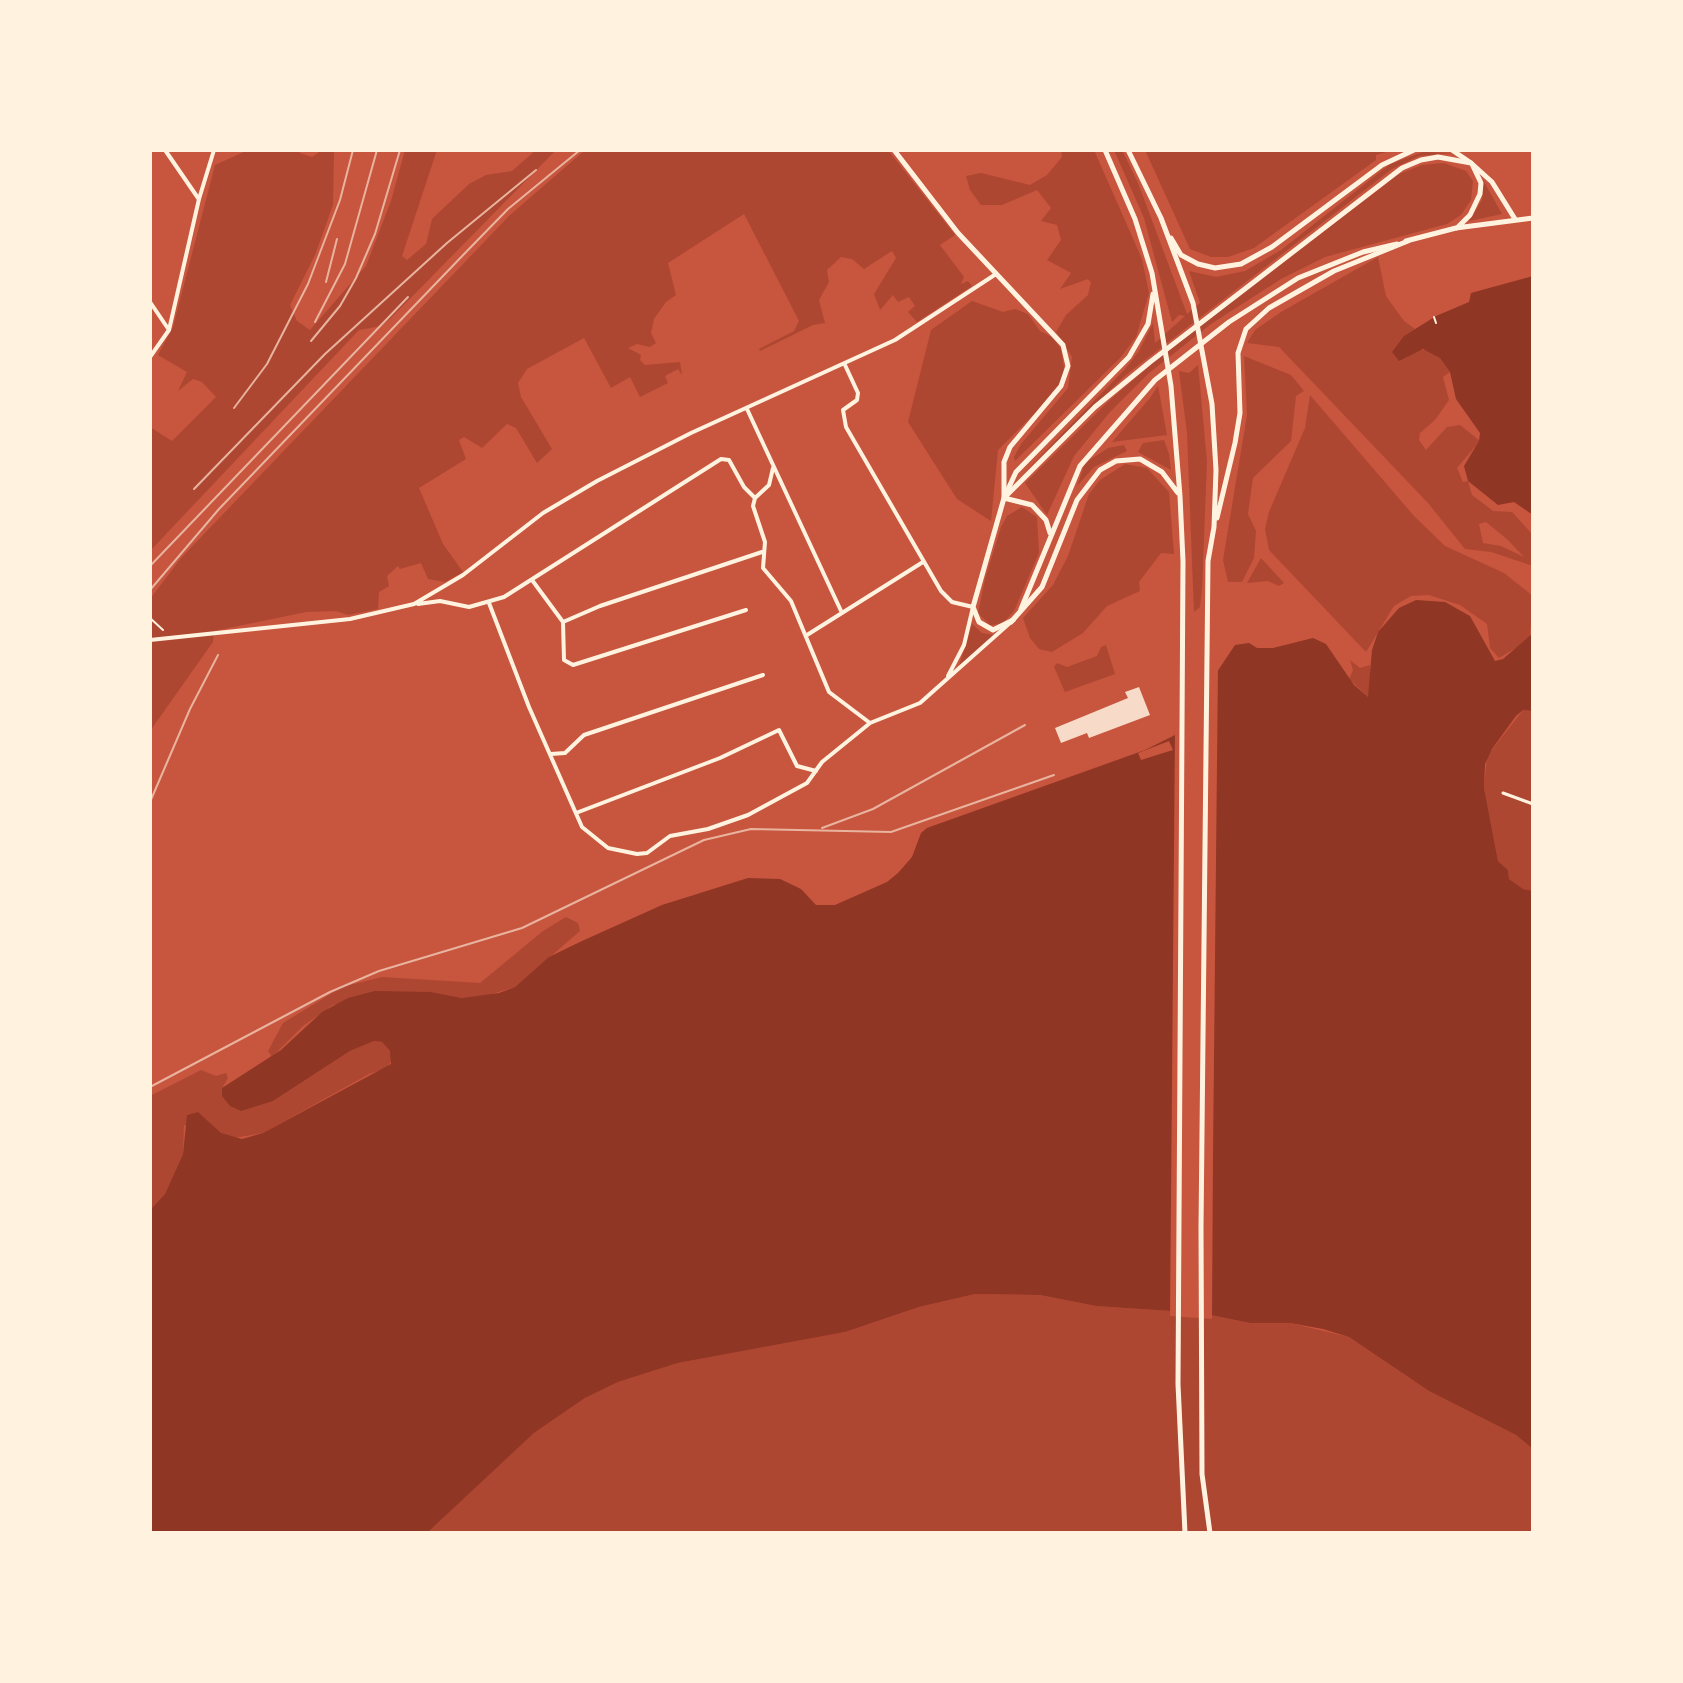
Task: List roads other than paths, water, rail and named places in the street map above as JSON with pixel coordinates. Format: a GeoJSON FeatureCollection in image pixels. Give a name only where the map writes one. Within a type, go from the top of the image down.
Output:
{"type":"FeatureCollection","features":[{"type":"Feature","properties":{"kind":"main road"},"geometry":{"type":"LineString","coordinates":[[894,150],[958,233],[1063,345],[1068,366],[1051,400],[1010,447],[1004,462],[1004,498]]}},
{"type":"Feature","properties":{"kind":"main road"},"geometry":{"type":"LineString","coordinates":[[1105,150],[1121,185],[1152,273],[1171,386],[1180,496],[1183,561],[1178,1384],[1185,1533]]}},
{"type":"Feature","properties":{"kind":"main road"},"geometry":{"type":"LineString","coordinates":[[1128,150],[1181,255],[1215,268],[1241,264],[1272,247],[1371,172],[1414,150]]}},
{"type":"Feature","properties":{"kind":"main road"},"geometry":{"type":"LineString","coordinates":[[1452,150],[1492,182],[1515,219]]}},
{"type":"Feature","properties":{"kind":"main road"},"geometry":{"type":"LineString","coordinates":[[1004,498],[1095,407],[1402,168],[1438,157],[1471,163]]}},
{"type":"Feature","properties":{"kind":"main road"},"geometry":{"type":"LineString","coordinates":[[1456,228],[1470,215],[1480,194],[1481,183],[1471,163]]}},
{"type":"Feature","properties":{"kind":"main road"},"geometry":{"type":"LineString","coordinates":[[1161,218],[1193,303],[1205,365],[1216,470],[1214,527]]}},
{"type":"Feature","properties":{"kind":"main road"},"geometry":{"type":"LineString","coordinates":[[1011,622],[1032,586],[1073,479],[1089,451],[1155,380],[1229,322],[1298,278],[1363,252],[1456,228],[1533,218]]}},
{"type":"Feature","properties":{"kind":"main road"},"geometry":{"type":"LineString","coordinates":[[1210,1533],[1202,1474],[1208,561],[1240,413],[1238,353],[1246,329],[1269,308],[1334,271],[1408,241]]}},
{"type":"Feature","properties":{"kind":"main road"},"geometry":{"type":"LineString","coordinates":[[1152,273],[1151,312],[1137,346],[1016,472],[1004,498],[973,607],[985,628],[993,630],[1011,622],[1042,587],[1077,500],[1100,470],[1126,458],[1147,461],[1162,472],[1180,496]]}},
{"type":"Feature","properties":{"kind":"main road"},"geometry":{"type":"LineString","coordinates":[[1004,498],[1032,505],[1046,520],[1050,534]]}},
{"type":"Feature","properties":{"kind":"street"},"geometry":{"type":"LineString","coordinates":[[165,150],[199,199]]}},
{"type":"Feature","properties":{"kind":"street"},"geometry":{"type":"LineString","coordinates":[[150,357],[169,330],[199,199],[214,150]]}},
{"type":"Feature","properties":{"kind":"street"},"geometry":{"type":"LineString","coordinates":[[414,604],[463,575],[543,513],[648,454],[845,365],[919,327],[996,274]]}},
{"type":"Feature","properties":{"kind":"street"},"geometry":{"type":"LineString","coordinates":[[150,302],[169,330]]}},
{"type":"Feature","properties":{"kind":"street"},"geometry":{"type":"LineString","coordinates":[[845,365],[858,393],[857,400],[843,410],[842,418],[946,598],[973,607],[964,645],[945,682]]}},
{"type":"Feature","properties":{"kind":"street"},"geometry":{"type":"LineString","coordinates":[[747,409],[842,613]]}},
{"type":"Feature","properties":{"kind":"street"},"geometry":{"type":"LineString","coordinates":[[150,640],[350,619],[440,601],[469,607],[489,603],[532,580],[721,459],[731,462],[744,487],[755,498]]}},
{"type":"Feature","properties":{"kind":"street"},"geometry":{"type":"LineString","coordinates":[[773,468],[769,485],[755,498],[753,506],[763,536],[762,552],[767,574],[791,601],[829,692],[870,723]]}},
{"type":"Feature","properties":{"kind":"street"},"geometry":{"type":"LineString","coordinates":[[563,622],[600,606],[762,552]]}},
{"type":"Feature","properties":{"kind":"street"},"geometry":{"type":"LineString","coordinates":[[807,635],[924,562]]}},
{"type":"Feature","properties":{"kind":"street"},"geometry":{"type":"LineString","coordinates":[[532,580],[563,622],[564,660],[567,665],[577,665],[746,610]]}},
{"type":"Feature","properties":{"kind":"street"},"geometry":{"type":"LineString","coordinates":[[489,603],[576,813],[591,838],[618,852],[643,854],[670,836],[708,829],[748,815],[807,783],[816,771],[870,723],[920,703],[1011,622]]}},
{"type":"Feature","properties":{"kind":"street"},"geometry":{"type":"LineString","coordinates":[[551,754],[565,753],[584,735],[763,675]]}},
{"type":"Feature","properties":{"kind":"street"},"geometry":{"type":"LineString","coordinates":[[576,813],[720,758],[779,730],[797,766],[816,771]]}},
{"type":"Feature","properties":{"kind":"street"},"geometry":{"type":"LineString","coordinates":[[1503,793],[1533,804]]}},
{"type":"Feature","properties":{"kind":"railway"},"geometry":{"type":"LineString","coordinates":[[234,408],[267,364],[308,284],[340,200],[353,150]]}},
{"type":"Feature","properties":{"kind":"railway"},"geometry":{"type":"LineString","coordinates":[[315,322],[345,264],[377,150]]}},
{"type":"Feature","properties":{"kind":"railway"},"geometry":{"type":"LineString","coordinates":[[311,341],[340,306],[356,278],[375,234],[400,150]]}},
{"type":"Feature","properties":{"kind":"railway"},"geometry":{"type":"LineString","coordinates":[[150,590],[219,509],[508,209],[580,150]]}},
{"type":"Feature","properties":{"kind":"railway"},"geometry":{"type":"LineString","coordinates":[[194,489],[325,354],[447,243],[536,170]]}},
{"type":"Feature","properties":{"kind":"railway"},"geometry":{"type":"LineString","coordinates":[[326,282],[337,239]]}},
{"type":"Feature","properties":{"kind":"railway"},"geometry":{"type":"LineString","coordinates":[[150,566],[408,297]]}},
{"type":"Feature","properties":{"kind":"railway"},"geometry":{"type":"LineString","coordinates":[[150,802],[190,709],[218,655]]}},
{"type":"Feature","properties":{"kind":"railway"},"geometry":{"type":"LineString","coordinates":[[822,828],[873,809],[1025,725]]}},
{"type":"Feature","properties":{"kind":"railway"},"geometry":{"type":"LineString","coordinates":[[150,1087],[330,992],[379,971],[522,928],[704,840],[751,829],[891,832],[1054,775]]}}]}
